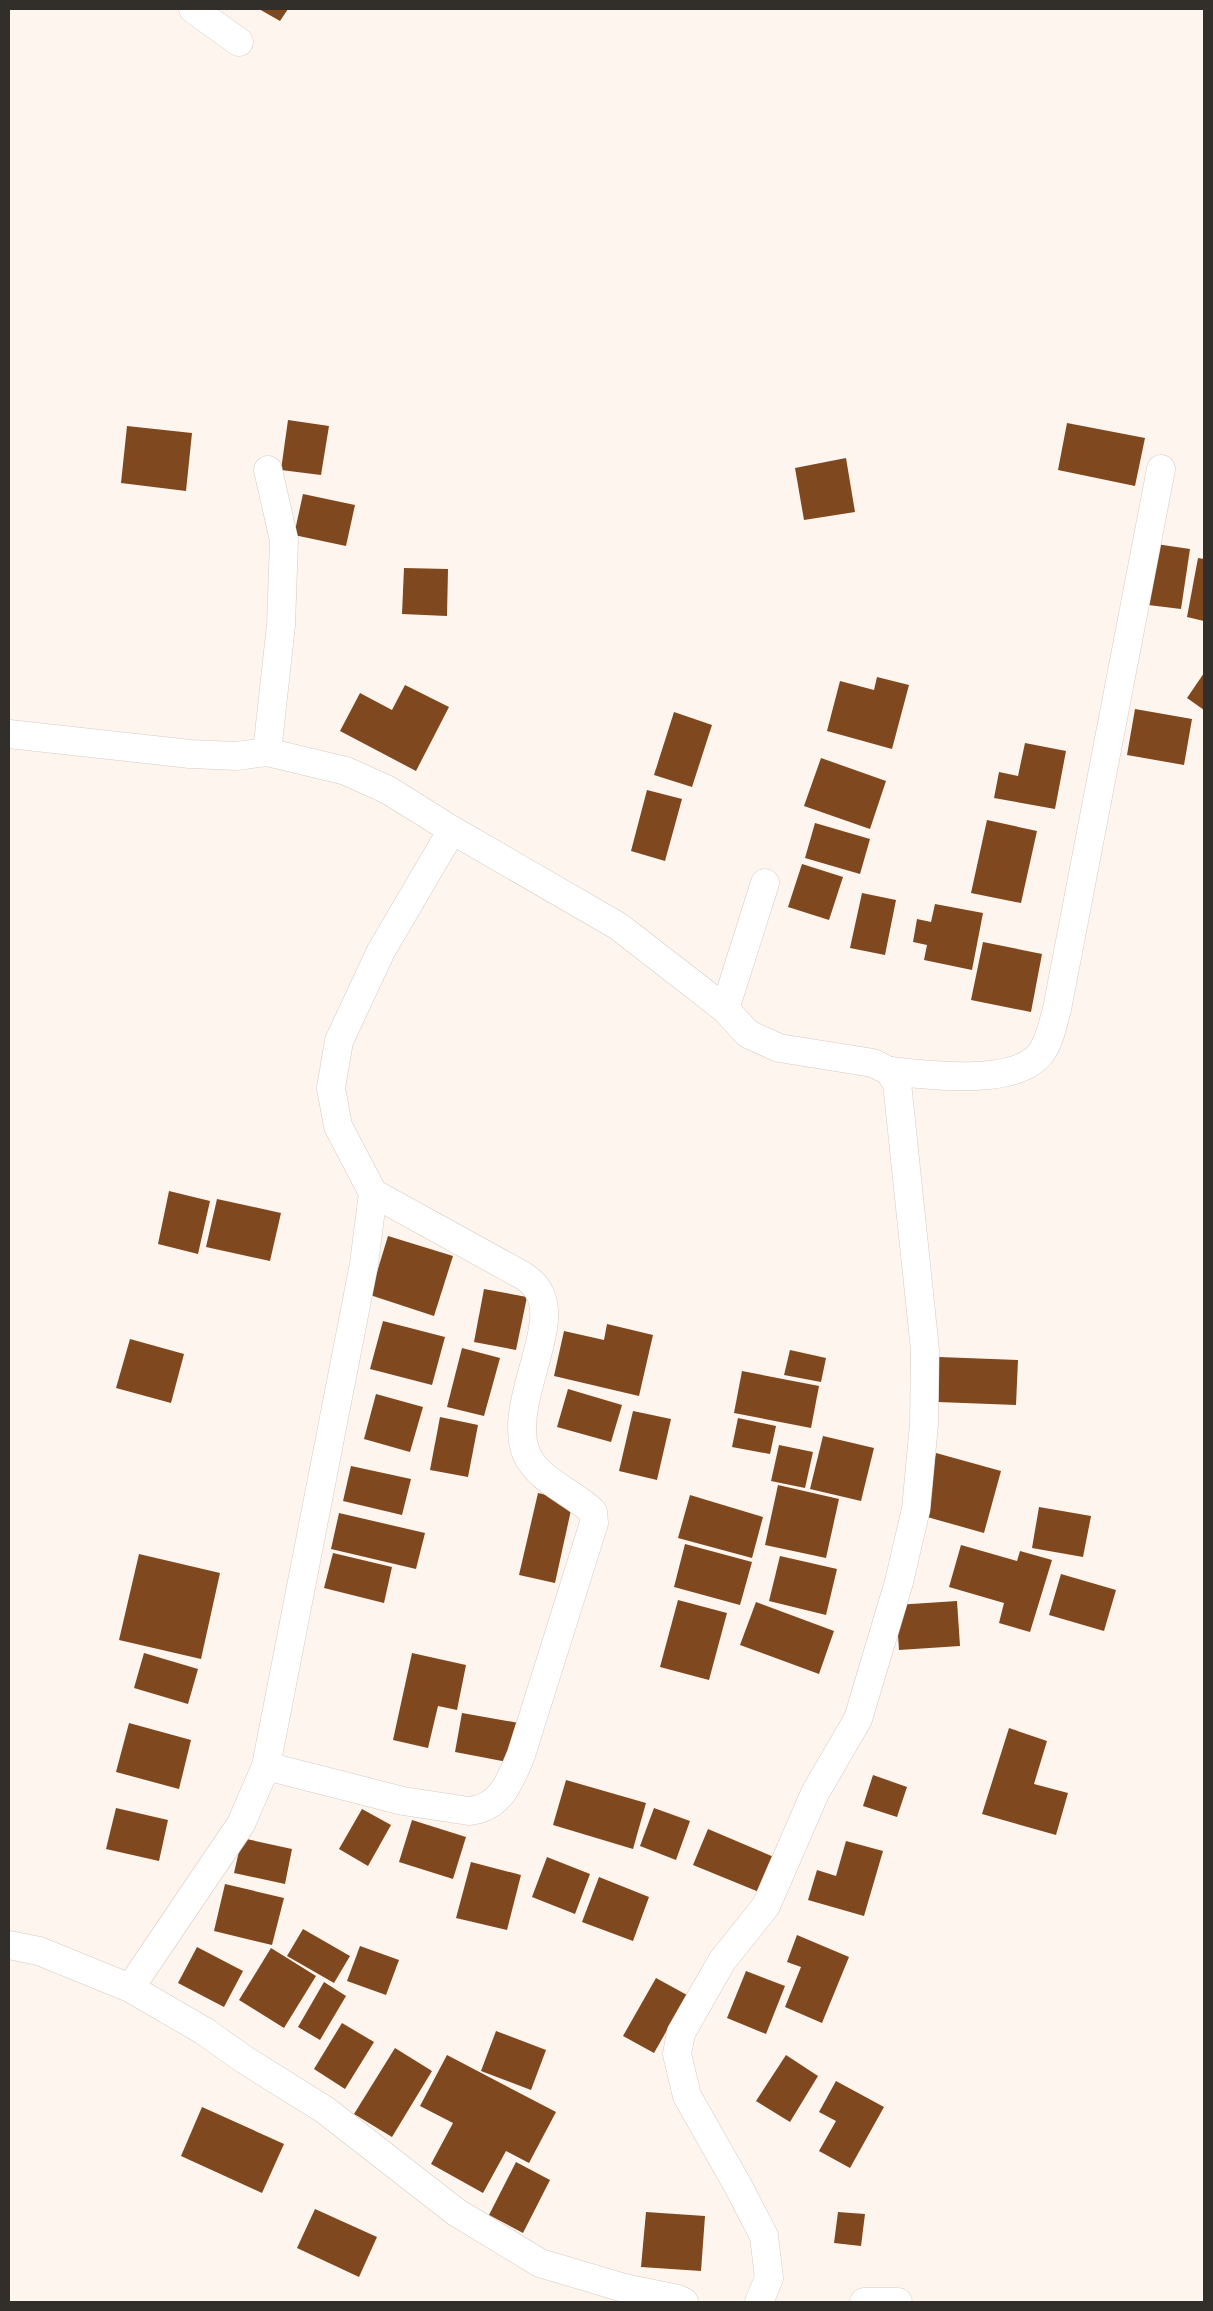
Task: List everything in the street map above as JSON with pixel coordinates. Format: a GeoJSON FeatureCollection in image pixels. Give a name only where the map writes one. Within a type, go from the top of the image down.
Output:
{"type":"FeatureCollection","features":[{"type":"Feature","properties":{"kind":"street"},"geometry":{"type":"LineString","coordinates":[[193,9],[239,42]]}},
{"type":"Feature","properties":{"kind":"street"},"geometry":{"type":"LineString","coordinates":[[9,734],[190,754],[237,756],[267,752],[346,771],[388,790],[452,830],[618,926],[725,1010],[748,1034],[779,1048],[873,1063],[889,1071],[936,1077],[1014,1072],[1028,1065],[1041,1053],[1049,1037],[1057,1009],[1161,469]]}},
{"type":"Feature","properties":{"kind":"street"},"geometry":{"type":"LineString","coordinates":[[267,752],[281,625],[284,540],[268,470]]}},
{"type":"Feature","properties":{"kind":"street"},"geometry":{"type":"LineString","coordinates":[[266,1766],[412,1802],[469,1811],[479,1810],[494,1802],[508,1788],[521,1755],[594,1523],[593,1512],[578,1498],[554,1485],[532,1464],[526,1452],[523,1438],[523,1416],[544,1310],[541,1295],[534,1283],[373,1193],[338,1126],[331,1088],[339,1041],[381,952],[452,830]]}},
{"type":"Feature","properties":{"kind":"street"},"geometry":{"type":"LineString","coordinates":[[725,1010],[765,883]]}},
{"type":"Feature","properties":{"kind":"street"},"geometry":{"type":"LineString","coordinates":[[760,2302],[770,2278],[764,2236],[737,2184],[686,2096],[677,2054],[681,2033],[722,1961],[766,1906],[815,1793],[858,1719],[900,1582],[916,1509],[924,1424],[925,1350],[900,1098],[897,1083],[889,1071]]}},
{"type":"Feature","properties":{"kind":"street"},"geometry":{"type":"LineString","coordinates":[[130,1988],[241,1824],[266,1766],[364,1264],[373,1193]]}},
{"type":"Feature","properties":{"kind":"street"},"geometry":{"type":"LineString","coordinates":[[9,1945],[39,1951],[130,1988],[204,2031],[325,2110],[456,2212],[540,2263],[624,2288],[678,2299],[684,2302]]}},
{"type":"Feature","properties":{"kind":"street"},"geometry":{"type":"LineString","coordinates":[[864,2302],[898,2302]]}},
{"type":"Feature","properties":{"kind":"building"},"geometry":{"type":"Polygon","coordinates":[[[259,9],[288,9],[280,21],[259,9]]]}},
{"type":"Feature","properties":{"kind":"building"},"geometry":{"type":"Polygon","coordinates":[[[288,420],[329,426],[321,475],[281,470],[288,420]]]}},
{"type":"Feature","properties":{"kind":"building"},"geometry":{"type":"Polygon","coordinates":[[[1067,423],[1145,438],[1135,486],[1058,470],[1067,423]]]}},
{"type":"Feature","properties":{"kind":"building"},"geometry":{"type":"Polygon","coordinates":[[[127,426],[192,433],[186,491],[121,483],[127,426]]]}},
{"type":"Feature","properties":{"kind":"building"},"geometry":{"type":"Polygon","coordinates":[[[846,458],[855,512],[804,520],[795,468],[846,458]]]}},
{"type":"Feature","properties":{"kind":"building"},"geometry":{"type":"Polygon","coordinates":[[[303,494],[355,505],[346,546],[294,535],[303,494]]]}},
{"type":"Feature","properties":{"kind":"building"},"geometry":{"type":"Polygon","coordinates":[[[1149,543],[1190,549],[1181,609],[1140,604],[1149,543]]]}},
{"type":"Feature","properties":{"kind":"building"},"geometry":{"type":"Polygon","coordinates":[[[1198,558],[1204,559],[1204,621],[1187,617],[1198,558]]]}},
{"type":"Feature","properties":{"kind":"building"},"geometry":{"type":"Polygon","coordinates":[[[404,568],[448,569],[447,616],[402,614],[404,568]]]}},
{"type":"Feature","properties":{"kind":"building"},"geometry":{"type":"Polygon","coordinates":[[[1204,673],[1204,710],[1187,698],[1204,673]]]}},
{"type":"Feature","properties":{"kind":"building"},"geometry":{"type":"Polygon","coordinates":[[[877,677],[909,685],[892,749],[827,731],[840,681],[874,690],[877,677]]]}},
{"type":"Feature","properties":{"kind":"building"},"geometry":{"type":"Polygon","coordinates":[[[405,685],[449,707],[416,771],[340,731],[360,693],[392,710],[405,685]]]}},
{"type":"Feature","properties":{"kind":"building"},"geometry":{"type":"Polygon","coordinates":[[[1135,709],[1192,719],[1184,765],[1127,755],[1135,709]]]}},
{"type":"Feature","properties":{"kind":"building"},"geometry":{"type":"Polygon","coordinates":[[[674,712],[712,725],[692,787],[654,775],[674,712]]]}},
{"type":"Feature","properties":{"kind":"building"},"geometry":{"type":"Polygon","coordinates":[[[1025,743],[1066,751],[1055,809],[994,798],[999,772],[1018,776],[1025,743]]]}},
{"type":"Feature","properties":{"kind":"building"},"geometry":{"type":"Polygon","coordinates":[[[821,758],[886,781],[870,829],[804,806],[821,758]]]}},
{"type":"Feature","properties":{"kind":"building"},"geometry":{"type":"Polygon","coordinates":[[[647,790],[682,799],[665,861],[631,851],[647,790]]]}},
{"type":"Feature","properties":{"kind":"building"},"geometry":{"type":"Polygon","coordinates":[[[987,820],[1037,831],[1021,903],[971,893],[987,820]]]}},
{"type":"Feature","properties":{"kind":"building"},"geometry":{"type":"Polygon","coordinates":[[[815,823],[870,839],[860,874],[805,858],[815,823]]]}},
{"type":"Feature","properties":{"kind":"building"},"geometry":{"type":"Polygon","coordinates":[[[802,864],[843,877],[829,920],[788,907],[802,864]]]}},
{"type":"Feature","properties":{"kind":"building"},"geometry":{"type":"Polygon","coordinates":[[[862,893],[896,900],[885,955],[850,948],[862,893]]]}},
{"type":"Feature","properties":{"kind":"building"},"geometry":{"type":"Polygon","coordinates":[[[935,904],[983,913],[972,970],[924,960],[927,945],[913,942],[917,919],[931,922],[935,904]]]}},
{"type":"Feature","properties":{"kind":"building"},"geometry":{"type":"Polygon","coordinates":[[[983,942],[1042,954],[1031,1012],[971,1000],[983,942]]]}},
{"type":"Feature","properties":{"kind":"building"},"geometry":{"type":"Polygon","coordinates":[[[169,1191],[210,1201],[198,1254],[158,1244],[169,1191]]]}},
{"type":"Feature","properties":{"kind":"building"},"geometry":{"type":"Polygon","coordinates":[[[217,1199],[281,1213],[270,1261],[206,1247],[217,1199]]]}},
{"type":"Feature","properties":{"kind":"building"},"geometry":{"type":"Polygon","coordinates":[[[388,1236],[453,1256],[434,1316],[370,1295],[388,1236]]]}},
{"type":"Feature","properties":{"kind":"building"},"geometry":{"type":"Polygon","coordinates":[[[484,1289],[527,1297],[516,1350],[474,1342],[484,1289]]]}},
{"type":"Feature","properties":{"kind":"building"},"geometry":{"type":"Polygon","coordinates":[[[383,1321],[445,1337],[432,1385],[370,1369],[383,1321]]]}},
{"type":"Feature","properties":{"kind":"building"},"geometry":{"type":"Polygon","coordinates":[[[607,1324],[653,1335],[639,1396],[554,1376],[564,1331],[604,1340],[607,1324]]]}},
{"type":"Feature","properties":{"kind":"building"},"geometry":{"type":"Polygon","coordinates":[[[130,1339],[184,1354],[171,1403],[116,1388],[130,1339]]]}},
{"type":"Feature","properties":{"kind":"building"},"geometry":{"type":"Polygon","coordinates":[[[462,1348],[500,1358],[484,1416],[447,1407],[462,1348]]]}},
{"type":"Feature","properties":{"kind":"building"},"geometry":{"type":"Polygon","coordinates":[[[790,1350],[826,1358],[821,1382],[784,1375],[790,1350]]]}},
{"type":"Feature","properties":{"kind":"building"},"geometry":{"type":"Polygon","coordinates":[[[939,1357],[1018,1360],[1016,1405],[938,1402],[939,1357]]]}},
{"type":"Feature","properties":{"kind":"building"},"geometry":{"type":"Polygon","coordinates":[[[742,1371],[819,1386],[811,1428],[734,1413],[742,1371]]]}},
{"type":"Feature","properties":{"kind":"building"},"geometry":{"type":"Polygon","coordinates":[[[568,1389],[622,1405],[611,1442],[557,1427],[568,1389]]]}},
{"type":"Feature","properties":{"kind":"building"},"geometry":{"type":"Polygon","coordinates":[[[376,1394],[423,1407],[410,1452],[364,1439],[376,1394]]]}},
{"type":"Feature","properties":{"kind":"building"},"geometry":{"type":"Polygon","coordinates":[[[633,1411],[671,1419],[657,1480],[619,1471],[633,1411]]]}},
{"type":"Feature","properties":{"kind":"building"},"geometry":{"type":"Polygon","coordinates":[[[440,1417],[478,1425],[468,1477],[430,1470],[440,1417]]]}},
{"type":"Feature","properties":{"kind":"building"},"geometry":{"type":"Polygon","coordinates":[[[738,1418],[776,1426],[770,1454],[732,1447],[738,1418]]]}},
{"type":"Feature","properties":{"kind":"building"},"geometry":{"type":"Polygon","coordinates":[[[823,1436],[874,1448],[861,1501],[810,1489],[823,1436]]]}},
{"type":"Feature","properties":{"kind":"building"},"geometry":{"type":"Polygon","coordinates":[[[779,1445],[813,1452],[805,1488],[771,1481],[779,1445]]]}},
{"type":"Feature","properties":{"kind":"building"},"geometry":{"type":"Polygon","coordinates":[[[936,1453],[1001,1471],[984,1533],[920,1515],[936,1453]]]}},
{"type":"Feature","properties":{"kind":"building"},"geometry":{"type":"Polygon","coordinates":[[[351,1466],[411,1479],[402,1515],[343,1501],[351,1466]]]}},
{"type":"Feature","properties":{"kind":"building"},"geometry":{"type":"Polygon","coordinates":[[[778,1485],[839,1499],[826,1558],[765,1545],[778,1485]]]}},
{"type":"Feature","properties":{"kind":"building"},"geometry":{"type":"Polygon","coordinates":[[[538,1493],[573,1501],[555,1583],[519,1575],[538,1493]]]}},
{"type":"Feature","properties":{"kind":"building"},"geometry":{"type":"Polygon","coordinates":[[[690,1495],[763,1517],[752,1558],[678,1538],[690,1495]]]}},
{"type":"Feature","properties":{"kind":"building"},"geometry":{"type":"Polygon","coordinates":[[[1039,1507],[1091,1516],[1083,1557],[1032,1548],[1039,1507]]]}},
{"type":"Feature","properties":{"kind":"building"},"geometry":{"type":"Polygon","coordinates":[[[339,1513],[425,1533],[416,1569],[331,1549],[339,1513]]]}},
{"type":"Feature","properties":{"kind":"building"},"geometry":{"type":"Polygon","coordinates":[[[685,1544],[752,1562],[740,1605],[674,1587],[685,1544]]]}},
{"type":"Feature","properties":{"kind":"building"},"geometry":{"type":"Polygon","coordinates":[[[961,1545],[1017,1561],[1020,1551],[1052,1560],[1030,1632],[999,1623],[1004,1603],[949,1587],[961,1545]]]}},
{"type":"Feature","properties":{"kind":"building"},"geometry":{"type":"Polygon","coordinates":[[[333,1553],[392,1567],[384,1603],[324,1588],[333,1553]]]}},
{"type":"Feature","properties":{"kind":"building"},"geometry":{"type":"Polygon","coordinates":[[[139,1554],[220,1573],[201,1659],[119,1640],[139,1554]]]}},
{"type":"Feature","properties":{"kind":"building"},"geometry":{"type":"Polygon","coordinates":[[[780,1556],[837,1569],[826,1615],[769,1601],[780,1556]]]}},
{"type":"Feature","properties":{"kind":"building"},"geometry":{"type":"Polygon","coordinates":[[[1061,1574],[1116,1590],[1104,1631],[1049,1615],[1061,1574]]]}},
{"type":"Feature","properties":{"kind":"building"},"geometry":{"type":"Polygon","coordinates":[[[678,1600],[727,1613],[709,1680],[660,1667],[678,1600]]]}},
{"type":"Feature","properties":{"kind":"building"},"geometry":{"type":"Polygon","coordinates":[[[957,1601],[960,1646],[899,1650],[896,1605],[957,1601]]]}},
{"type":"Feature","properties":{"kind":"building"},"geometry":{"type":"Polygon","coordinates":[[[756,1602],[834,1631],[819,1674],[740,1645],[756,1602]]]}},
{"type":"Feature","properties":{"kind":"building"},"geometry":{"type":"Polygon","coordinates":[[[144,1653],[198,1669],[188,1704],[134,1688],[144,1653]]]}},
{"type":"Feature","properties":{"kind":"building"},"geometry":{"type":"Polygon","coordinates":[[[412,1653],[466,1665],[457,1710],[438,1706],[428,1748],[393,1740],[412,1653]]]}},
{"type":"Feature","properties":{"kind":"building"},"geometry":{"type":"Polygon","coordinates":[[[462,1713],[519,1723],[512,1763],[455,1752],[462,1713]]]}},
{"type":"Feature","properties":{"kind":"building"},"geometry":{"type":"Polygon","coordinates":[[[129,1723],[191,1740],[179,1789],[116,1772],[129,1723]]]}},
{"type":"Feature","properties":{"kind":"building"},"geometry":{"type":"Polygon","coordinates":[[[1009,1728],[1047,1741],[1034,1784],[1068,1793],[1056,1835],[982,1814],[1009,1728]]]}},
{"type":"Feature","properties":{"kind":"building"},"geometry":{"type":"Polygon","coordinates":[[[873,1775],[907,1787],[897,1817],[863,1806],[873,1775]]]}},
{"type":"Feature","properties":{"kind":"building"},"geometry":{"type":"Polygon","coordinates":[[[566,1780],[646,1803],[633,1849],[553,1825],[566,1780]]]}},
{"type":"Feature","properties":{"kind":"building"},"geometry":{"type":"Polygon","coordinates":[[[116,1808],[168,1820],[159,1861],[106,1849],[116,1808]]]}},
{"type":"Feature","properties":{"kind":"building"},"geometry":{"type":"Polygon","coordinates":[[[654,1808],[690,1821],[676,1860],[640,1846],[654,1808]]]}},
{"type":"Feature","properties":{"kind":"building"},"geometry":{"type":"Polygon","coordinates":[[[362,1809],[391,1825],[368,1866],[339,1849],[362,1809]]]}},
{"type":"Feature","properties":{"kind":"building"},"geometry":{"type":"Polygon","coordinates":[[[412,1820],[466,1837],[453,1879],[399,1862],[412,1820]]]}},
{"type":"Feature","properties":{"kind":"building"},"geometry":{"type":"Polygon","coordinates":[[[708,1829],[774,1857],[759,1892],[693,1865],[708,1829]]]}},
{"type":"Feature","properties":{"kind":"building"},"geometry":{"type":"Polygon","coordinates":[[[242,1838],[292,1849],[285,1884],[234,1873],[242,1838]]]}},
{"type":"Feature","properties":{"kind":"building"},"geometry":{"type":"Polygon","coordinates":[[[846,1841],[883,1851],[864,1916],[808,1900],[817,1870],[836,1876],[846,1841]]]}},
{"type":"Feature","properties":{"kind":"building"},"geometry":{"type":"Polygon","coordinates":[[[547,1857],[590,1874],[575,1914],[532,1897],[547,1857]]]}},
{"type":"Feature","properties":{"kind":"building"},"geometry":{"type":"Polygon","coordinates":[[[471,1862],[521,1875],[507,1930],[456,1918],[471,1862]]]}},
{"type":"Feature","properties":{"kind":"building"},"geometry":{"type":"Polygon","coordinates":[[[599,1877],[649,1897],[633,1941],[582,1922],[599,1877]]]}},
{"type":"Feature","properties":{"kind":"building"},"geometry":{"type":"Polygon","coordinates":[[[225,1884],[284,1898],[272,1945],[214,1931],[225,1884]]]}},
{"type":"Feature","properties":{"kind":"building"},"geometry":{"type":"Polygon","coordinates":[[[303,1929],[350,1956],[334,1983],[287,1956],[303,1929]]]}},
{"type":"Feature","properties":{"kind":"building"},"geometry":{"type":"Polygon","coordinates":[[[797,1935],[849,1957],[822,2023],[785,2007],[801,1967],[787,1962],[797,1935]]]}},
{"type":"Feature","properties":{"kind":"building"},"geometry":{"type":"Polygon","coordinates":[[[360,1946],[399,1960],[386,1995],[347,1981],[360,1946]]]}},
{"type":"Feature","properties":{"kind":"building"},"geometry":{"type":"Polygon","coordinates":[[[197,1947],[243,1971],[224,2007],[178,1983],[197,1947]]]}},
{"type":"Feature","properties":{"kind":"building"},"geometry":{"type":"Polygon","coordinates":[[[271,1948],[316,1976],[284,2028],[239,2000],[271,1948]]]}},
{"type":"Feature","properties":{"kind":"building"},"geometry":{"type":"Polygon","coordinates":[[[746,1971],[785,1986],[766,2034],[727,2018],[746,1971]]]}},
{"type":"Feature","properties":{"kind":"building"},"geometry":{"type":"Polygon","coordinates":[[[656,1978],[687,1995],[654,2053],[623,2036],[656,1978]]]}},
{"type":"Feature","properties":{"kind":"building"},"geometry":{"type":"Polygon","coordinates":[[[324,1982],[346,1996],[320,2040],[298,2027],[324,1982]]]}},
{"type":"Feature","properties":{"kind":"building"},"geometry":{"type":"Polygon","coordinates":[[[342,2023],[374,2042],[345,2089],[314,2069],[342,2023]]]}},
{"type":"Feature","properties":{"kind":"building"},"geometry":{"type":"Polygon","coordinates":[[[496,2031],[546,2050],[531,2090],[481,2071],[496,2031]]]}},
{"type":"Feature","properties":{"kind":"building"},"geometry":{"type":"Polygon","coordinates":[[[395,2048],[432,2071],[392,2137],[354,2114],[395,2048]]]}},
{"type":"Feature","properties":{"kind":"building"},"geometry":{"type":"Polygon","coordinates":[[[447,2055],[556,2112],[529,2163],[506,2151],[483,2193],[431,2164],[453,2123],[420,2106],[447,2055]]]}},
{"type":"Feature","properties":{"kind":"building"},"geometry":{"type":"Polygon","coordinates":[[[786,2055],[818,2076],[790,2122],[756,2101],[786,2055]]]}},
{"type":"Feature","properties":{"kind":"building"},"geometry":{"type":"Polygon","coordinates":[[[836,2081],[884,2107],[850,2168],[819,2151],[836,2121],[819,2112],[836,2081]]]}},
{"type":"Feature","properties":{"kind":"building"},"geometry":{"type":"Polygon","coordinates":[[[202,2107],[284,2144],[262,2193],[181,2156],[202,2107]]]}},
{"type":"Feature","properties":{"kind":"building"},"geometry":{"type":"Polygon","coordinates":[[[516,2162],[550,2180],[523,2233],[489,2215],[516,2162]]]}},
{"type":"Feature","properties":{"kind":"building"},"geometry":{"type":"Polygon","coordinates":[[[315,2209],[377,2237],[359,2277],[297,2248],[315,2209]]]}},
{"type":"Feature","properties":{"kind":"building"},"geometry":{"type":"Polygon","coordinates":[[[646,2212],[705,2216],[701,2271],[641,2267],[646,2212]]]}},
{"type":"Feature","properties":{"kind":"building"},"geometry":{"type":"Polygon","coordinates":[[[838,2212],[865,2214],[861,2246],[834,2243],[838,2212]]]}}]}
